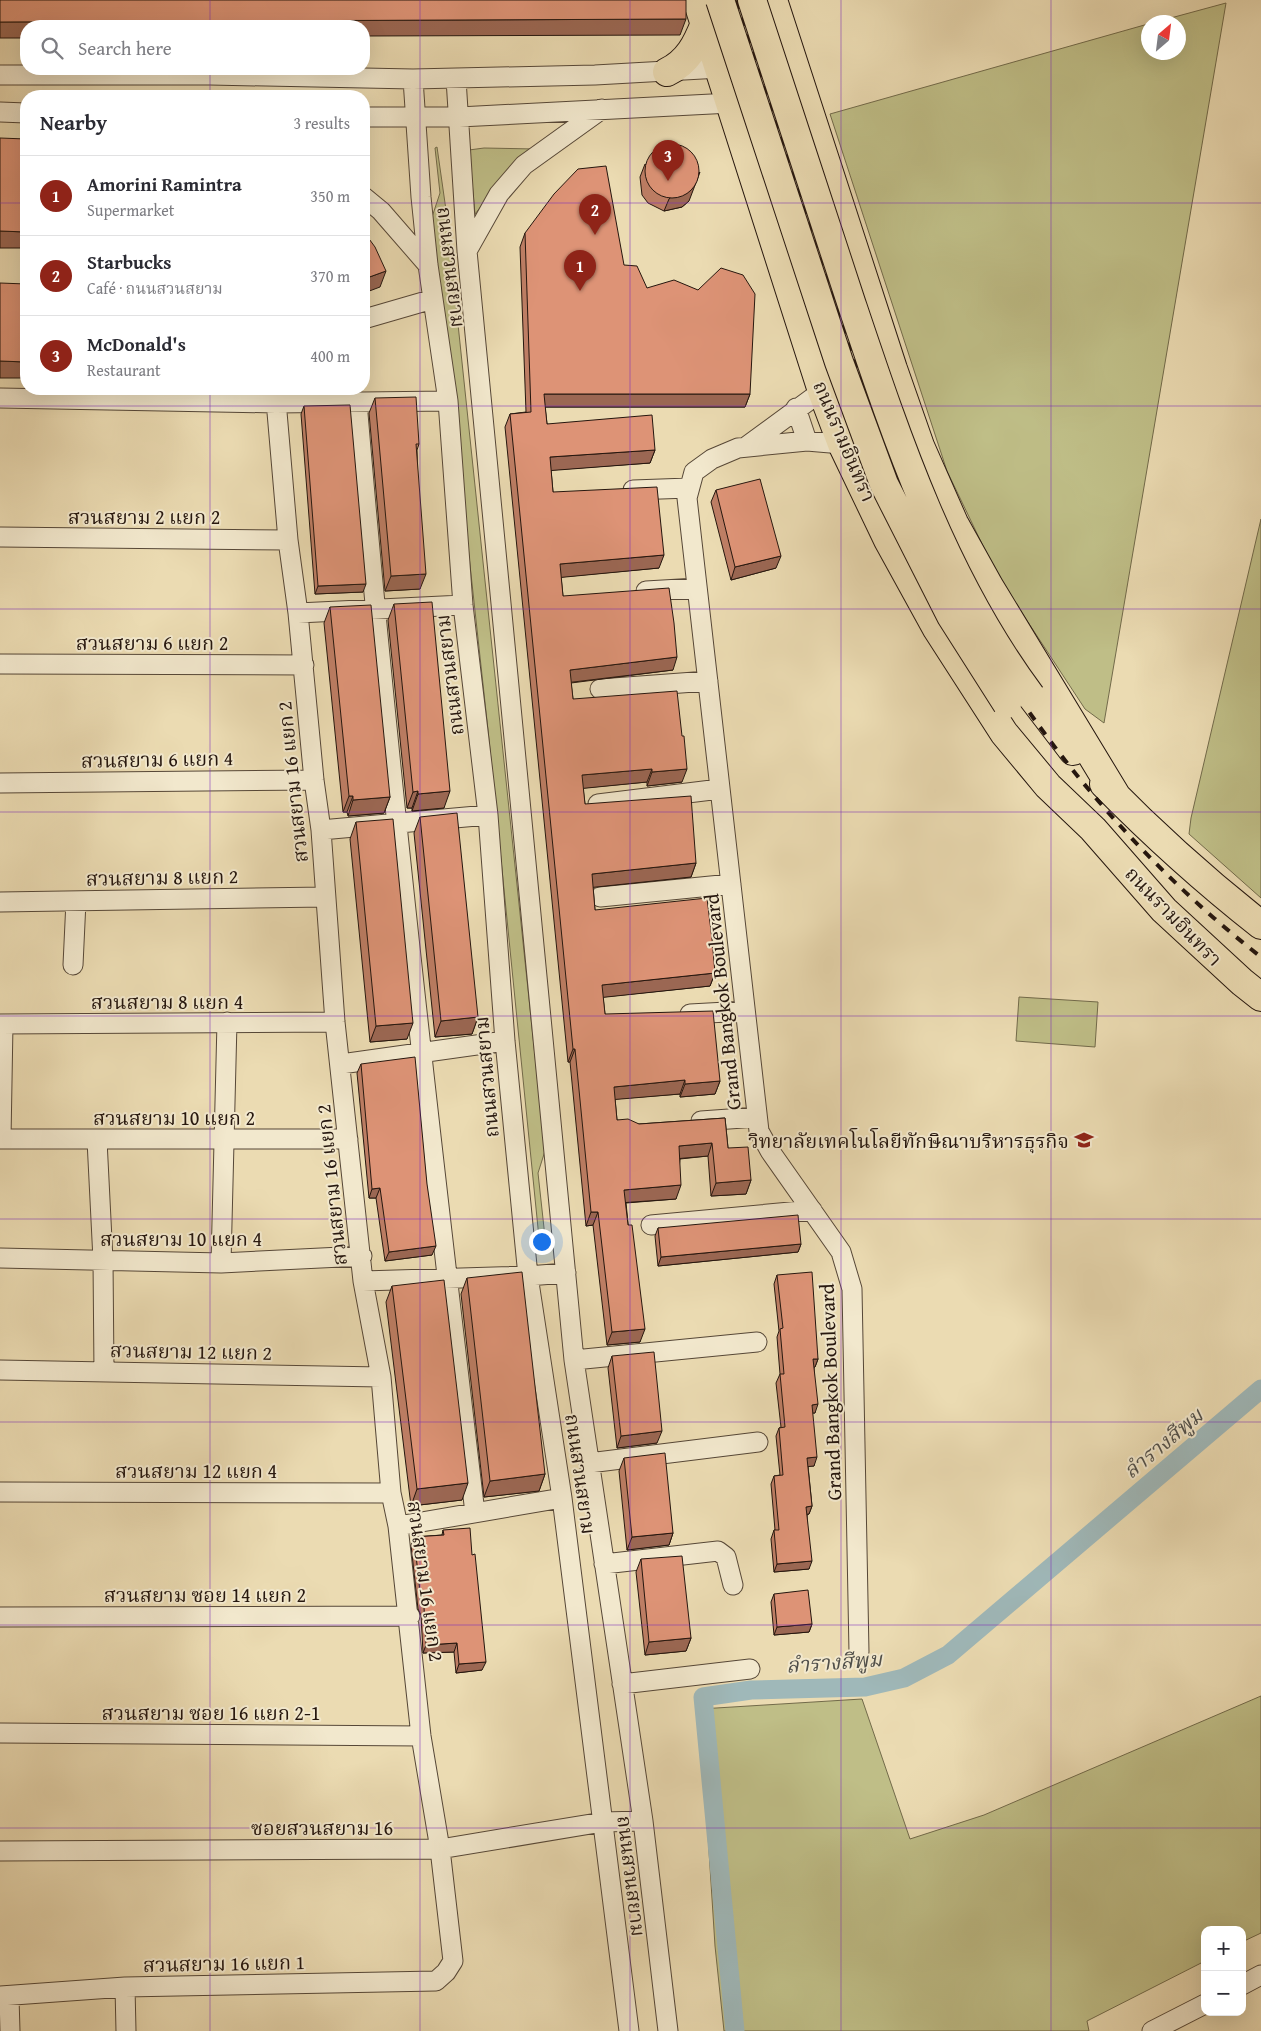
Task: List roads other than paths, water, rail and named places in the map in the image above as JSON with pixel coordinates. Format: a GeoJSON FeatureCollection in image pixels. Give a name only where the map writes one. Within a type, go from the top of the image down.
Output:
{"type":"FeatureCollection","features":[{"type":"Feature","properties":{"kind":"highway","name":"ถนนรามอินทรา"},"geometry":{"type":"LineString","coordinates":[[720,0],[839,362],[874,457],[912,541],[951,616],[1019,700],[1147,829],[1204,879],[1261,925]]}},
{"type":"Feature","properties":{"kind":"highway","name":"ถนนรามอินทรา"},"geometry":{"type":"LineString","coordinates":[[752,0],[887,408],[915,486],[1019,700],[1093,829]]}},
{"type":"Feature","properties":{"kind":"highway","name":"ถนนรามอินทรา"},"geometry":{"type":"LineString","coordinates":[[773,0],[920,446],[954,523],[989,586],[1029,649],[1117,797]]}},
{"type":"Feature","properties":{"kind":"highway","name":"ถนนรามอินทรา"},"geometry":{"type":"LineString","coordinates":[[701,12],[822,391],[842,444],[888,540],[937,629],[973,688],[1004,733],[1048,786],[1093,829],[1164,910],[1222,965],[1261,997]]}},
{"type":"Feature","properties":{"kind":"highway"},"geometry":{"type":"LineString","coordinates":[[667,72],[680,66],[699,38],[701,12]]}},
{"type":"Feature","properties":{"kind":"highway"},"geometry":{"type":"LineString","coordinates":[[761,203],[765,164],[776,152],[791,148],[801,149],[833,184]]}},
{"type":"Feature","properties":{"kind":"street"},"geometry":{"type":"LineString","coordinates":[[0,75],[210,75],[413,80],[456,79],[667,72],[720,68],[790,50]]}},
{"type":"Feature","properties":{"kind":"street","name":"ถนนสวนสยาม"},"geometry":{"type":"LineString","coordinates":[[456,79],[460,117],[467,251],[574,1360],[642,1821],[668,2031]]}},
{"type":"Feature","properties":{"kind":"street","name":"ถนนสวนสยาม"},"geometry":{"type":"LineString","coordinates":[[413,80],[414,117],[428,265],[448,401],[463,604],[488,815],[505,1041],[528,1276],[562,1498],[629,2031]]}},
{"type":"Feature","properties":{"kind":"street"},"geometry":{"type":"LineString","coordinates":[[370,117],[460,117],[731,103],[802,86]]}},
{"type":"Feature","properties":{"kind":"street"},"geometry":{"type":"LineString","coordinates":[[467,251],[498,194],[524,165],[602,109]]}},
{"type":"Feature","properties":{"kind":"street"},"geometry":{"type":"LineString","coordinates":[[0,112],[20,112]]}},
{"type":"Feature","properties":{"kind":"street"},"geometry":{"type":"LineString","coordinates":[[370,202],[381,211],[428,265]]}},
{"type":"Feature","properties":{"kind":"street"},"geometry":{"type":"LineString","coordinates":[[370,318],[433,299]]}},
{"type":"Feature","properties":{"kind":"street","name":"Grand Bangkok Boulevard"},"geometry":{"type":"LineString","coordinates":[[747,446],[796,408],[822,391]]}},
{"type":"Feature","properties":{"kind":"street"},"geometry":{"type":"LineString","coordinates":[[0,398],[276,396],[357,402],[448,401]]}},
{"type":"Feature","properties":{"kind":"street","name":"สวนสยาม 16 แยก 2"},"geometry":{"type":"LineString","coordinates":[[276,396],[288,540],[304,665],[314,780],[321,830],[335,1022],[364,1281],[381,1378],[391,1493],[398,1526],[410,1616],[421,1736],[440,1849],[452,1961],[446,1972]]}},
{"type":"Feature","properties":{"kind":"street"},"geometry":{"type":"LineString","coordinates":[[357,402],[374,610],[399,823],[447,1277],[475,1513]]}},
{"type":"Feature","properties":{"kind":"street"},"geometry":{"type":"LineString","coordinates":[[796,408],[807,441]]}},
{"type":"Feature","properties":{"kind":"street","name":"Grand Bangkok Boulevard"},"geometry":{"type":"LineString","coordinates":[[842,444],[807,441],[747,446],[712,459],[694,472],[687,498],[759,1132],[770,1151],[841,1252],[852,1289],[859,1652]]}},
{"type":"Feature","properties":{"kind":"street"},"geometry":{"type":"LineString","coordinates":[[615,491],[689,488]]}},
{"type":"Feature","properties":{"kind":"street","name":"สวนสยาม 2 แยก 2"},"geometry":{"type":"LineString","coordinates":[[0,537],[288,540]]}},
{"type":"Feature","properties":{"kind":"street"},"geometry":{"type":"LineString","coordinates":[[629,592],[697,588]]}},
{"type":"Feature","properties":{"kind":"street"},"geometry":{"type":"LineString","coordinates":[[298,613],[463,604]]}},
{"type":"Feature","properties":{"kind":"street","name":"สวนสยาม 6 แยก 2"},"geometry":{"type":"LineString","coordinates":[[0,664],[304,665]]}},
{"type":"Feature","properties":{"kind":"street"},"geometry":{"type":"LineString","coordinates":[[600,689],[708,681]]}},
{"type":"Feature","properties":{"kind":"street","name":"สวนสยาม 6 แยก 4"},"geometry":{"type":"LineString","coordinates":[[0,783],[314,780]]}},
{"type":"Feature","properties":{"kind":"street"},"geometry":{"type":"LineString","coordinates":[[598,804],[720,789]]}},
{"type":"Feature","properties":{"kind":"street"},"geometry":{"type":"LineString","coordinates":[[321,830],[488,815]]}},
{"type":"Feature","properties":{"kind":"street"},"geometry":{"type":"LineString","coordinates":[[600,897],[731,884]]}},
{"type":"Feature","properties":{"kind":"street","name":"สวนสยาม 8 แยก 2"},"geometry":{"type":"LineString","coordinates":[[0,902],[325,897]]}},
{"type":"Feature","properties":{"kind":"street"},"geometry":{"type":"LineString","coordinates":[[73,965],[76,900]]}},
{"type":"Feature","properties":{"kind":"street"},"geometry":{"type":"LineString","coordinates":[[669,1015],[745,1011]]}},
{"type":"Feature","properties":{"kind":"street"},"geometry":{"type":"LineString","coordinates":[[222,1263],[223,1141],[227,1022]]}},
{"type":"Feature","properties":{"kind":"street","name":"สวนสยาม 8 แยก 4"},"geometry":{"type":"LineString","coordinates":[[2,1024],[335,1022]]}},
{"type":"Feature","properties":{"kind":"street"},"geometry":{"type":"LineString","coordinates":[[1,1139],[2,1024]]}},
{"type":"Feature","properties":{"kind":"street"},"geometry":{"type":"LineString","coordinates":[[341,1064],[505,1041]]}},
{"type":"Feature","properties":{"kind":"street"},"geometry":{"type":"LineString","coordinates":[[681,1122],[757,1117]]}},
{"type":"Feature","properties":{"kind":"street","name":"สวนสยาม 10 แยก 2"},"geometry":{"type":"LineString","coordinates":[[1,1139],[223,1141],[348,1139]]}},
{"type":"Feature","properties":{"kind":"street"},"geometry":{"type":"LineString","coordinates":[[97,1140],[103,1260],[104,1372]]}},
{"type":"Feature","properties":{"kind":"street"},"geometry":{"type":"LineString","coordinates":[[651,1225],[812,1210]]}},
{"type":"Feature","properties":{"kind":"street","name":"สวนสยาม 10 แยก 4"},"geometry":{"type":"LineString","coordinates":[[0,1258],[222,1263],[362,1256]]}},
{"type":"Feature","properties":{"kind":"street"},"geometry":{"type":"LineString","coordinates":[[364,1281],[566,1273]]}},
{"type":"Feature","properties":{"kind":"street"},"geometry":{"type":"LineString","coordinates":[[574,1360],[757,1342]]}},
{"type":"Feature","properties":{"kind":"street","name":"สวนสยาม 12 แยก 2"},"geometry":{"type":"LineString","coordinates":[[0,1370],[381,1378]]}},
{"type":"Feature","properties":{"kind":"street"},"geometry":{"type":"LineString","coordinates":[[589,1463],[758,1442]]}},
{"type":"Feature","properties":{"kind":"street","name":"สวนสยาม 12 แยก 4"},"geometry":{"type":"LineString","coordinates":[[0,1492],[391,1493]]}},
{"type":"Feature","properties":{"kind":"street"},"geometry":{"type":"LineString","coordinates":[[398,1526],[562,1498]]}},
{"type":"Feature","properties":{"kind":"street"},"geometry":{"type":"LineString","coordinates":[[604,1564],[718,1551],[726,1557],[733,1585]]}},
{"type":"Feature","properties":{"kind":"street","name":"สวนสยาม ซอย 14 แยก 2"},"geometry":{"type":"LineString","coordinates":[[0,1617],[410,1616]]}},
{"type":"Feature","properties":{"kind":"street"},"geometry":{"type":"LineString","coordinates":[[622,1684],[750,1669]]}},
{"type":"Feature","properties":{"kind":"street","name":"สวนสยาม ซอย 16 แยก 2-1"},"geometry":{"type":"LineString","coordinates":[[0,1733],[421,1736]]}},
{"type":"Feature","properties":{"kind":"street","name":"ซอยสวนสยาม 16"},"geometry":{"type":"LineString","coordinates":[[0,1851],[440,1849],[603,1822],[642,1821]]}},
{"type":"Feature","properties":{"kind":"street","name":"สวนสยาม 16 แยก 1"},"geometry":{"type":"LineString","coordinates":[[5,1996],[125,1987],[436,1981],[446,1972]]}},
{"type":"Feature","properties":{"kind":"street"},"geometry":{"type":"LineString","coordinates":[[1246,1983],[1261,1975]]}},
{"type":"Feature","properties":{"kind":"street"},"geometry":{"type":"LineString","coordinates":[[125,1987],[126,2031]]}},
{"type":"Feature","properties":{"kind":"street"},"geometry":{"type":"LineString","coordinates":[[5,1996],[10,2031]]}},
{"type":"Feature","properties":{"kind":"street"},"geometry":{"type":"LineString","coordinates":[[1152,2031],[1201,2006]]}},
{"type":"Feature","properties":{"kind":"waterway","name":"ลำรางสีพูม"},"geometry":{"type":"LineString","coordinates":[[735,2031],[703,1697],[751,1690],[865,1687],[904,1678],[948,1655],[1261,1389]]}},
{"type":"Feature","properties":{"kind":"railway"},"geometry":{"type":"LineString","coordinates":[[737,0],[857,368],[887,452],[911,507],[943,571],[978,634],[1017,695],[1059,753],[1105,809],[1154,861],[1206,911],[1261,957]]}},
{"type":"Feature","properties":{"kind":"place","name":"McDonald's"},"geometry":{"type":"Point","coordinates":[668,181]}},
{"type":"Feature","properties":{"kind":"place","name":"Starbucks"},"geometry":{"type":"Point","coordinates":[595,235]}},
{"type":"Feature","properties":{"kind":"place","name":"Amorini Ramintra"},"geometry":{"type":"Point","coordinates":[580,291]}},
{"type":"Feature","properties":{"kind":"place","name":"วิทยาลัยเทคโนโลยีทักษิณาบริหารธุรกิจ"},"geometry":{"type":"Point","coordinates":[1084,1140]}}]}
